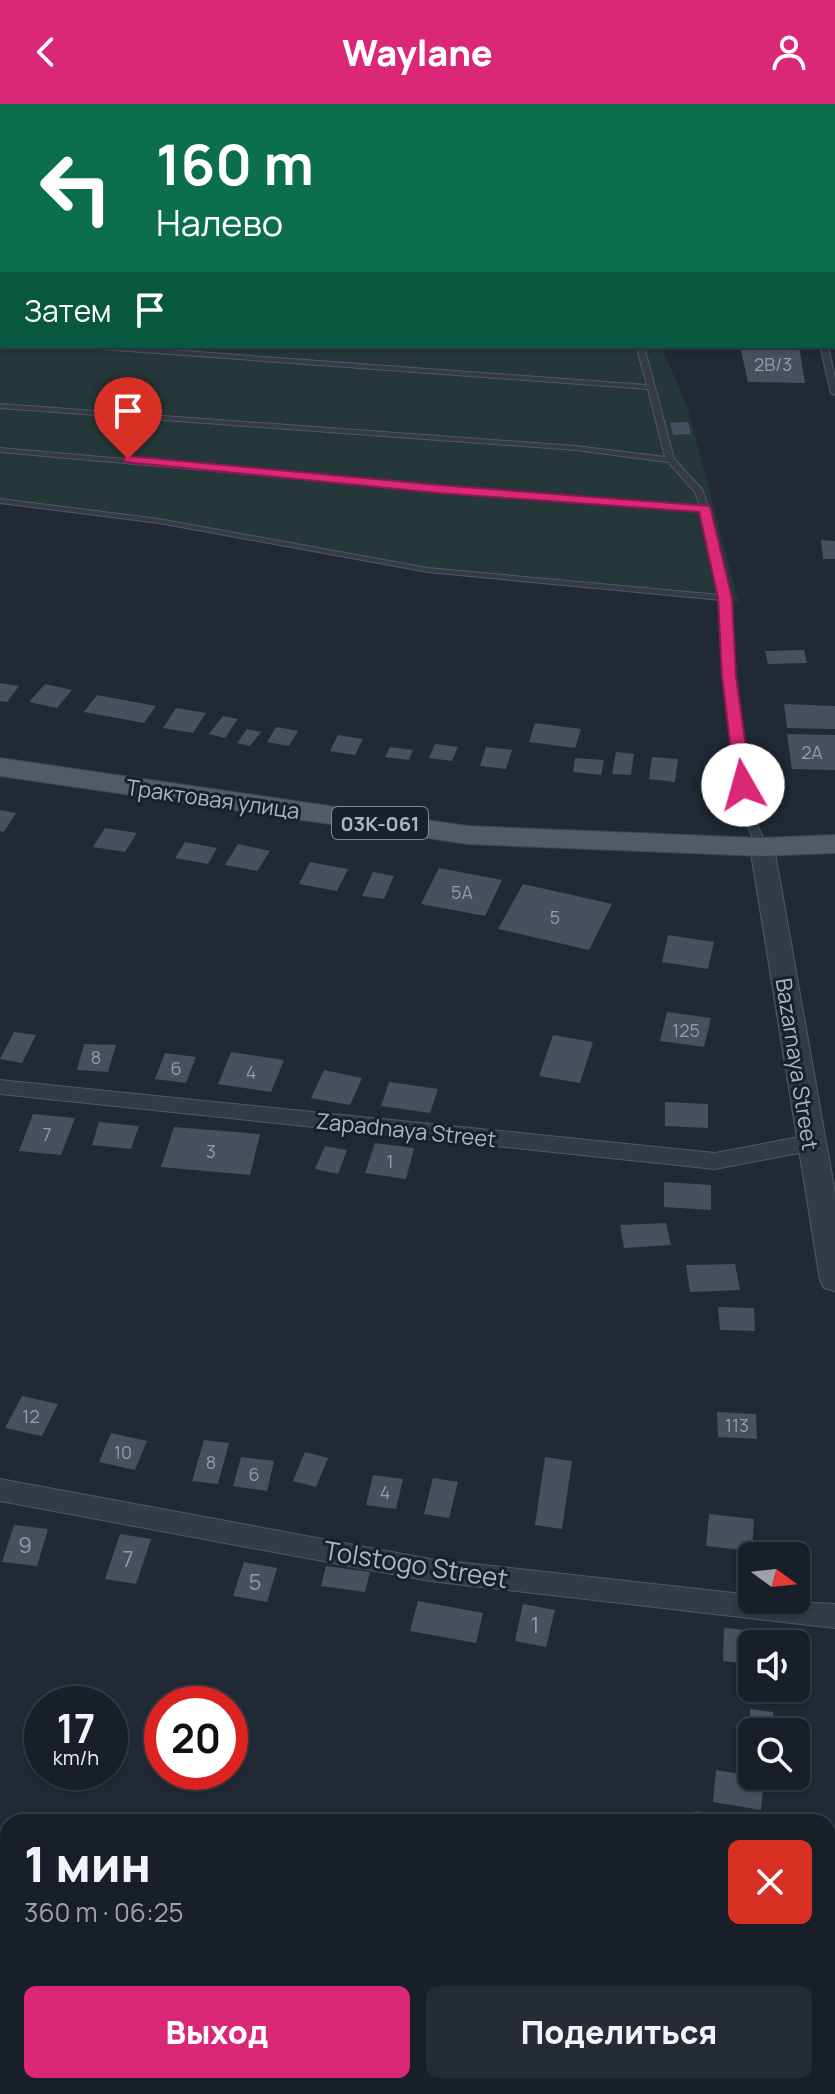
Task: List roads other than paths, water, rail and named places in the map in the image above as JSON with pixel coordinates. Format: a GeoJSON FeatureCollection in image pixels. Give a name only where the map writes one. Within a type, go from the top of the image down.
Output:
{"type":"FeatureCollection","features":[{"type":"Feature","properties":{"kind":"main road","name":"Трактовая улица"},"geometry":{"type":"LineString","coordinates":[[0,767],[468,835],[762,847],[835,844]]}},
{"type":"Feature","properties":{"kind":"street","name":"Bazarnaya Street"},"geometry":{"type":"LineString","coordinates":[[762,847],[835,1280]]}},
{"type":"Feature","properties":{"kind":"street","name":"Zapadnaya Street"},"geometry":{"type":"LineString","coordinates":[[0,1087],[715,1161],[810,1143]]}},
{"type":"Feature","properties":{"kind":"street","name":"Tolstogo Street"},"geometry":{"type":"LineString","coordinates":[[0,1490],[430,1570],[835,1616]]}},
{"type":"Feature","properties":{"kind":"lane"},"geometry":{"type":"LineString","coordinates":[[114,348],[649,387]]}},
{"type":"Feature","properties":{"kind":"lane"},"geometry":{"type":"LineString","coordinates":[[640,348],[670,460],[699,491],[705,509],[725,598],[729,676],[747,813],[762,847]]}},
{"type":"Feature","properties":{"kind":"lane"},"geometry":{"type":"LineString","coordinates":[[824,348],[835,393]]}},
{"type":"Feature","properties":{"kind":"lane"},"geometry":{"type":"LineString","coordinates":[[0,406],[576,448],[670,460]]}},
{"type":"Feature","properties":{"kind":"lane"},"geometry":{"type":"LineString","coordinates":[[0,450],[705,509]]}},
{"type":"Feature","properties":{"kind":"lane"},"geometry":{"type":"LineString","coordinates":[[0,501],[159,521],[428,570],[725,598]]}}]}
